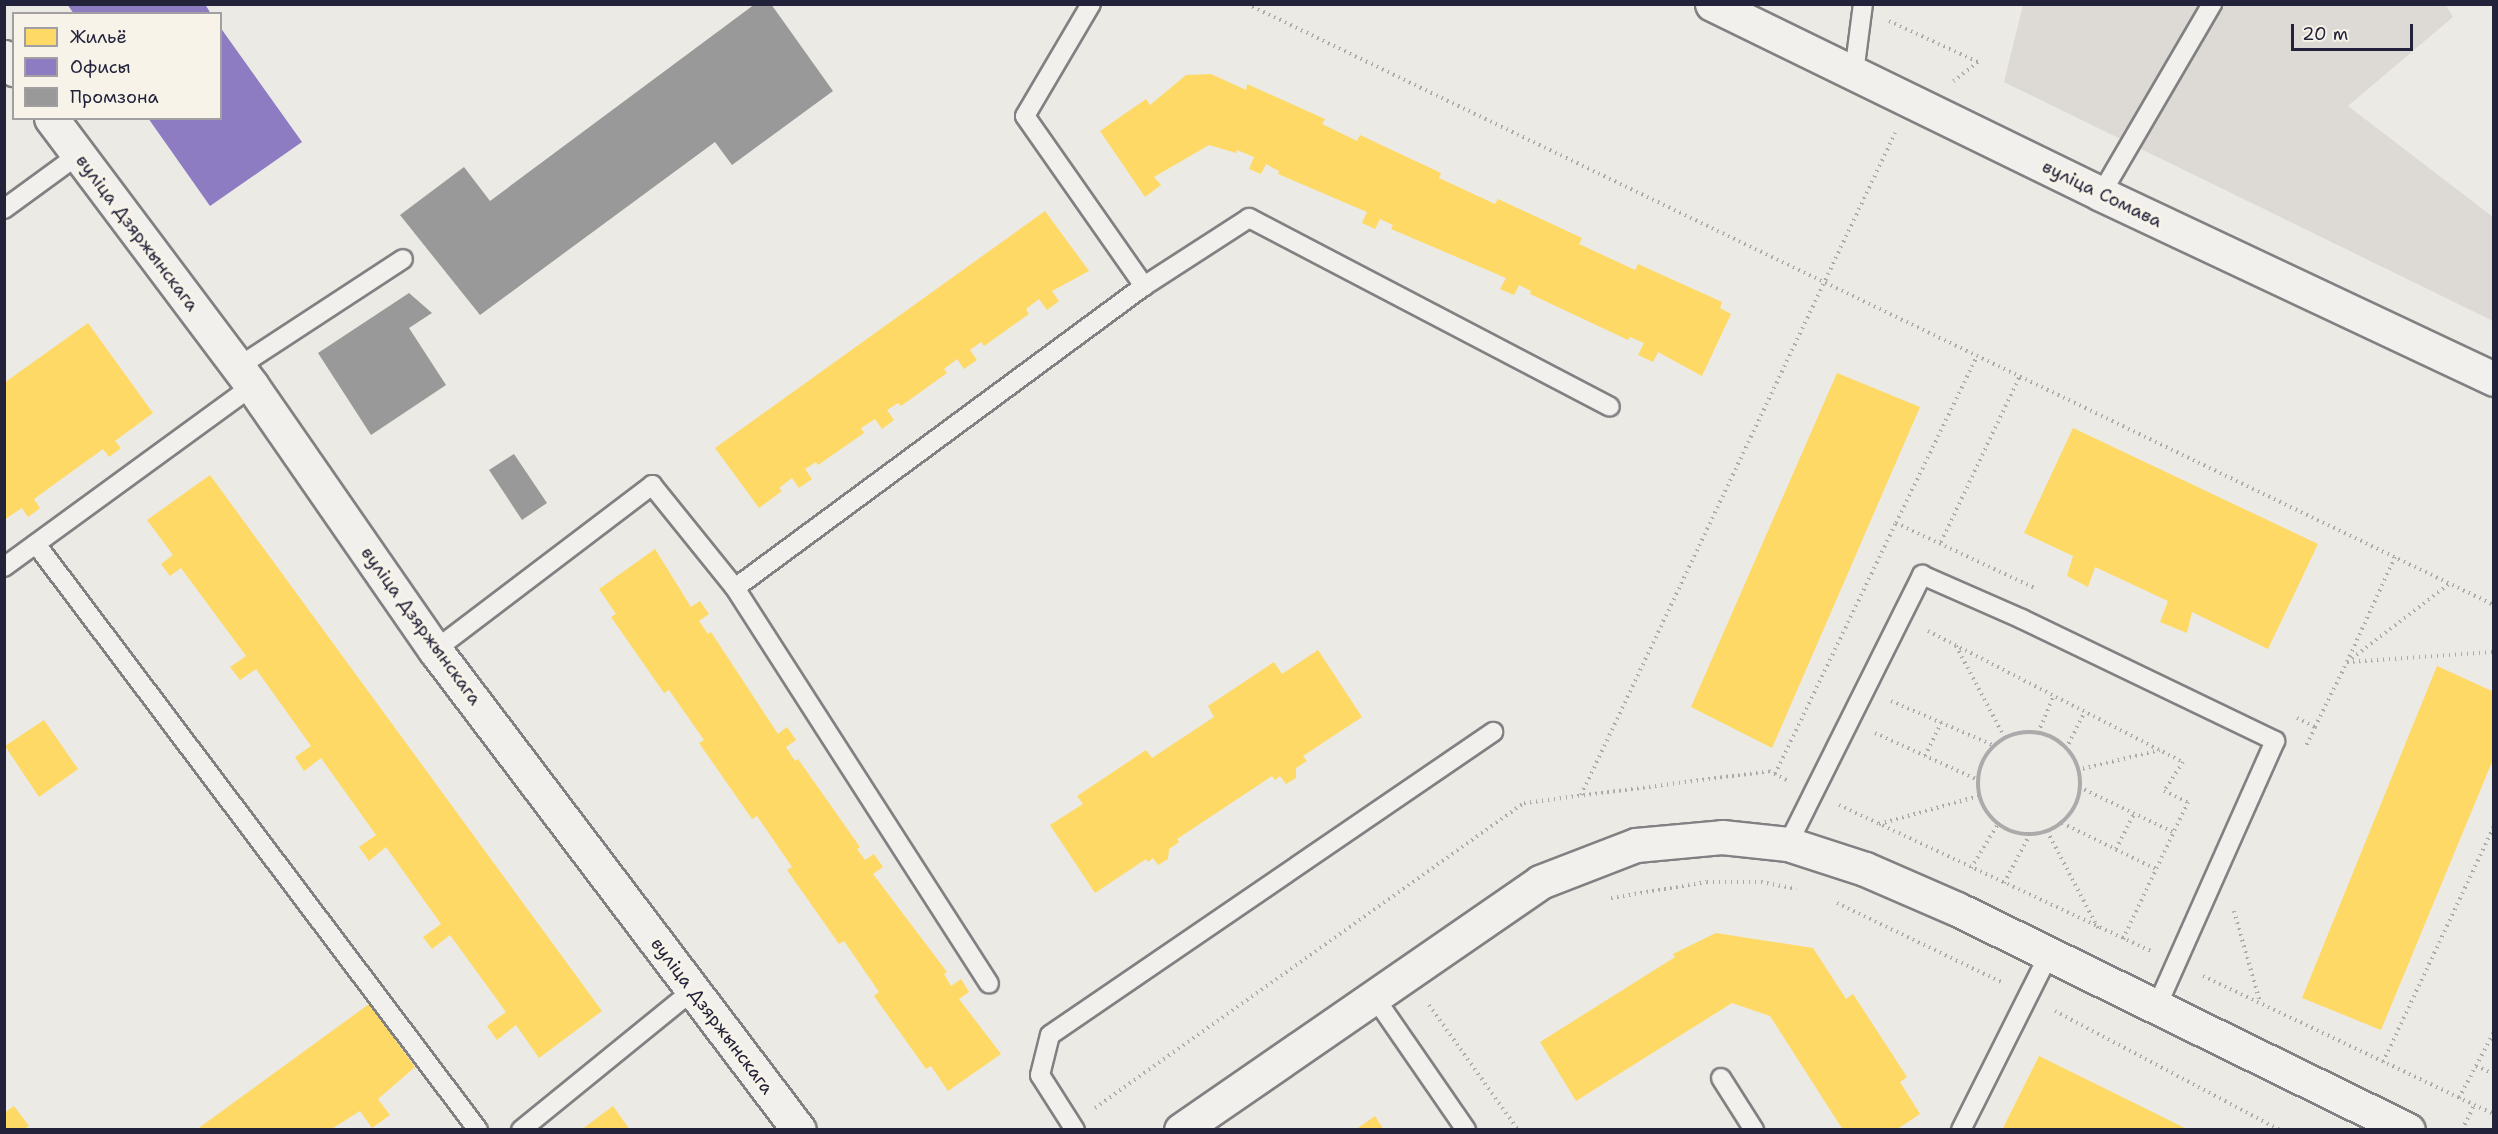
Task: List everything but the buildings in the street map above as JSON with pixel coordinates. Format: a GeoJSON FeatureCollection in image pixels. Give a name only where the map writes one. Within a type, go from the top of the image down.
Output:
{"type":"FeatureCollection","features":[{"type":"Feature","properties":{"kind":"street","name":"вуліца Сомава"},"geometry":{"type":"LineString","coordinates":[[1712,4],[2101,194],[2493,379]]}},
{"type":"Feature","properties":{"kind":"street","name":"вуліца Дзяржынскага"},"geometry":{"type":"LineString","coordinates":[[52,120],[245,377],[435,650],[799,1130]]}},
{"type":"Feature","properties":{"kind":"street"},"geometry":{"type":"LineString","coordinates":[[1181,1130],[1372,995],[1540,882],[1636,845],[1722,837],[1788,844],[1865,869],[2049,954],[2408,1130]]}},
{"type":"Feature","properties":{"kind":"lane"},"geometry":{"type":"LineString","coordinates":[[1091,4],[1025,116],[1144,286]]}},
{"type":"Feature","properties":{"kind":"lane"},"geometry":{"type":"LineString","coordinates":[[2101,194],[2211,4]]}},
{"type":"Feature","properties":{"kind":"lane"},"geometry":{"type":"LineString","coordinates":[[1854,73],[1862,7]]}},
{"type":"Feature","properties":{"kind":"lane"},"geometry":{"type":"LineString","coordinates":[[4,209],[78,155]]}},
{"type":"Feature","properties":{"kind":"lane"},"geometry":{"type":"LineString","coordinates":[[735,588],[1144,286],[1249,218],[1610,407]]}},
{"type":"Feature","properties":{"kind":"lane"},"geometry":{"type":"LineString","coordinates":[[4,567],[245,377],[403,259]]}},
{"type":"Feature","properties":{"kind":"lane"},"geometry":{"type":"LineString","coordinates":[[435,650],[652,485],[735,588],[989,984]]}},
{"type":"Feature","properties":{"kind":"lane"},"geometry":{"type":"LineString","coordinates":[[36,544],[478,1130]]}},
{"type":"Feature","properties":{"kind":"lane"},"geometry":{"type":"LineString","coordinates":[[1788,844],[1922,575],[2276,741],[2156,1008]]}},
{"type":"Feature","properties":{"kind":"lane"},"geometry":{"type":"LineString","coordinates":[[1073,1127],[1040,1075],[1050,1035],[1493,732]]}},
{"type":"Feature","properties":{"kind":"lane"},"geometry":{"type":"LineString","coordinates":[[1961,1130],[2026,995],[2049,954]]}},
{"type":"Feature","properties":{"kind":"lane"},"geometry":{"type":"LineString","coordinates":[[521,1130],[693,990]]}},
{"type":"Feature","properties":{"kind":"lane"},"geometry":{"type":"LineString","coordinates":[[1372,995],[1466,1130]]}},
{"type":"Feature","properties":{"kind":"lane"},"geometry":{"type":"LineString","coordinates":[[1721,1078],[1754,1130]]}},
{"type":"Feature","properties":{"kind":"path"},"geometry":{"type":"LineString","coordinates":[[1247,4],[2493,605]]}},
{"type":"Feature","properties":{"kind":"path"},"geometry":{"type":"LineString","coordinates":[[1581,795],[1898,126],[1978,62],[1862,7]]}},
{"type":"Feature","properties":{"kind":"path"},"geometry":{"type":"LineString","coordinates":[[1896,523],[1977,356]]}},
{"type":"Feature","properties":{"kind":"path"},"geometry":{"type":"LineString","coordinates":[[1941,542],[2020,376]]}},
{"type":"Feature","properties":{"kind":"path"},"geometry":{"type":"LineString","coordinates":[[2315,727],[2395,558]]}},
{"type":"Feature","properties":{"kind":"path"},"geometry":{"type":"LineString","coordinates":[[2347,662],[2449,584]]}},
{"type":"Feature","properties":{"kind":"path"},"geometry":{"type":"LineString","coordinates":[[1922,640],[1928,630],[2183,762],[2164,791],[2188,802],[2123,939]]}},
{"type":"Feature","properties":{"kind":"path"},"geometry":{"type":"LineString","coordinates":[[1955,644],[2005,738]]}},
{"type":"Feature","properties":{"kind":"path"},"geometry":{"type":"LineString","coordinates":[[2347,662],[2493,652]]}},
{"type":"Feature","properties":{"kind":"path"},"geometry":{"type":"LineString","coordinates":[[1883,711],[1895,690]]}},
{"type":"Feature","properties":{"kind":"path"},"geometry":{"type":"LineString","coordinates":[[2038,733],[2054,695]]}},
{"type":"Feature","properties":{"kind":"path"},"geometry":{"type":"LineString","coordinates":[[1889,701],[1995,746]]}},
{"type":"Feature","properties":{"kind":"path"},"geometry":{"type":"LineString","coordinates":[[2066,748],[2085,711]]}},
{"type":"Feature","properties":{"kind":"path"},"geometry":{"type":"LineString","coordinates":[[1866,742],[1878,722]]}},
{"type":"Feature","properties":{"kind":"path"},"geometry":{"type":"LineString","coordinates":[[1925,756],[1941,723]]}},
{"type":"Feature","properties":{"kind":"path"},"geometry":{"type":"LineString","coordinates":[[1872,732],[1978,780]]}},
{"type":"Feature","properties":{"kind":"path"},"geometry":{"type":"LineString","coordinates":[[2038,733],[2066,748],[2078,770],[2079,787],[2072,810],[2062,822],[2047,831],[2030,834],[1998,824],[1979,796],[1978,780],[1982,763],[1995,746],[2005,738],[2038,733]]}},
{"type":"Feature","properties":{"kind":"path"},"geometry":{"type":"LineString","coordinates":[[2078,770],[2160,750]]}},
{"type":"Feature","properties":{"kind":"path"},"geometry":{"type":"LineString","coordinates":[[1073,1127],[1524,803],[1769,771],[1814,794]]}},
{"type":"Feature","properties":{"kind":"path"},"geometry":{"type":"LineString","coordinates":[[2079,787],[2173,832]]}},
{"type":"Feature","properties":{"kind":"path"},"geometry":{"type":"LineString","coordinates":[[1879,824],[1979,796]]}},
{"type":"Feature","properties":{"kind":"path"},"geometry":{"type":"LineString","coordinates":[[2116,849],[2134,814]]}},
{"type":"Feature","properties":{"kind":"path"},"geometry":{"type":"LineString","coordinates":[[2062,822],[2156,869]]}},
{"type":"Feature","properties":{"kind":"path"},"geometry":{"type":"LineString","coordinates":[[1971,868],[1998,824]]}},
{"type":"Feature","properties":{"kind":"path"},"geometry":{"type":"LineString","coordinates":[[2383,1062],[2493,826]]}},
{"type":"Feature","properties":{"kind":"path"},"geometry":{"type":"LineString","coordinates":[[2047,831],[2098,928]]}},
{"type":"Feature","properties":{"kind":"path"},"geometry":{"type":"LineString","coordinates":[[2004,883],[2030,834]]}},
{"type":"Feature","properties":{"kind":"path"},"geometry":{"type":"LineString","coordinates":[[1603,899],[1707,882],[1761,882],[1804,891]]}},
{"type":"Feature","properties":{"kind":"path"},"geometry":{"type":"LineString","coordinates":[[1835,902],[1926,943],[2280,1130]]}},
{"type":"Feature","properties":{"kind":"path"},"geometry":{"type":"LineString","coordinates":[[2227,914],[2232,904],[2260,1002]]}},
{"type":"Feature","properties":{"kind":"path"},"geometry":{"type":"LineString","coordinates":[[2200,974],[2205,964]]}},
{"type":"Feature","properties":{"kind":"path"},"geometry":{"type":"LineString","coordinates":[[1437,995],[1427,1002],[1518,1130]]}},
{"type":"Feature","properties":{"kind":"path"},"geometry":{"type":"LineString","coordinates":[[2459,1098],[2493,1032]]}},
{"type":"Feature","properties":{"kind":"path"},"geometry":{"type":"LineString","coordinates":[[2476,1066],[2493,1074]]}},
{"type":"Feature","properties":{"kind":"path"},"geometry":{"type":"LineString","coordinates":[[2462,1130],[2474,1105]]}},
{"type":"Feature","properties":{"kind":"shaded area"},"geometry":{"type":"Polygon","coordinates":[[[2023,5],[2446,5],[2453,17],[2348,106],[2493,217],[2493,321],[2004,82],[2023,5]]]}}]}
